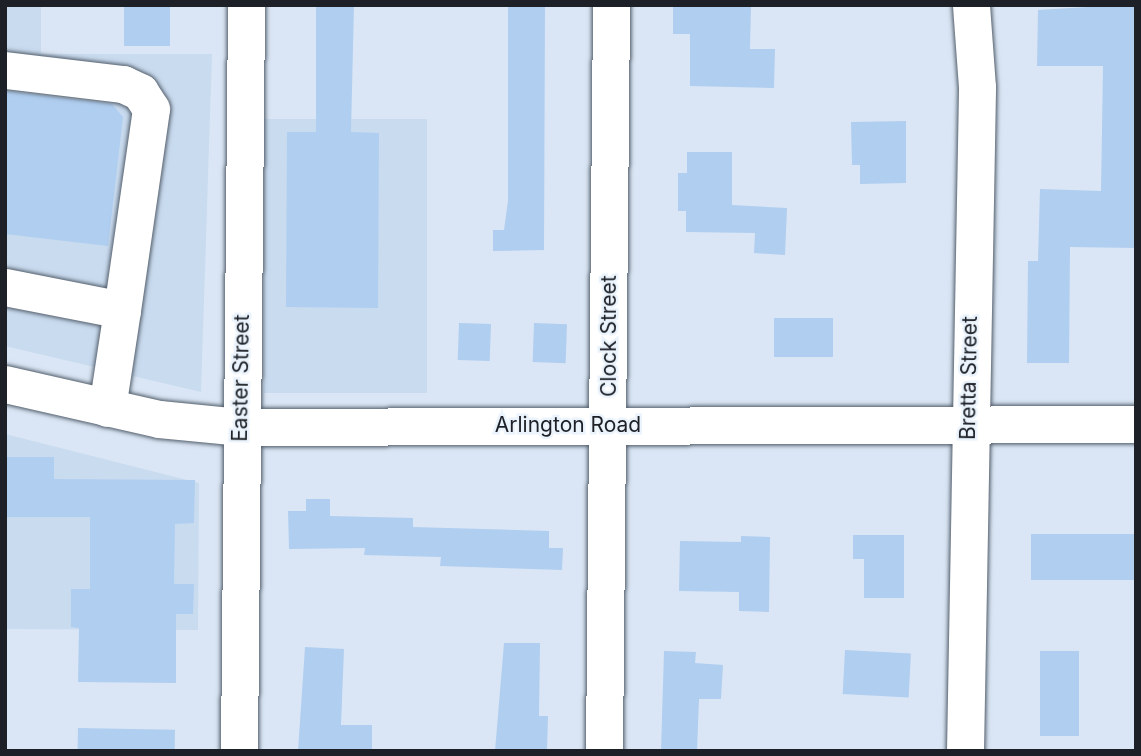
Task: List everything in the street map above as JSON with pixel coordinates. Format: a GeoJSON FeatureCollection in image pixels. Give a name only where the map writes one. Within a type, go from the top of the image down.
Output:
{"type":"FeatureCollection","features":[{"type":"Feature","properties":{"kind":"street","name":"Easter Street"},"geometry":{"type":"LineString","coordinates":[[239,751],[246,5]]}},
{"type":"Feature","properties":{"kind":"street","name":"Clock Street"},"geometry":{"type":"LineString","coordinates":[[604,751],[611,5]]}},
{"type":"Feature","properties":{"kind":"street","name":"Bretta Street"},"geometry":{"type":"LineString","coordinates":[[965,751],[968,421],[977,87],[971,5]]}},
{"type":"Feature","properties":{"kind":"street"},"geometry":{"type":"LineString","coordinates":[[5,69],[123,84],[140,92],[151,109],[107,408]]}},
{"type":"Feature","properties":{"kind":"street"},"geometry":{"type":"LineString","coordinates":[[5,287],[122,310]]}},
{"type":"Feature","properties":{"kind":"street","name":"Arlington Road"},"geometry":{"type":"LineString","coordinates":[[5,384],[159,419],[240,427],[968,421],[1136,424]]}},
{"type":"Feature","properties":{"kind":"shaded area"},"geometry":{"type":"Polygon","coordinates":[[[5,5],[41,5],[41,54],[212,54],[201,392],[5,346],[5,5]]]}},
{"type":"Feature","properties":{"kind":"shaded area"},"geometry":{"type":"Polygon","coordinates":[[[264,119],[427,119],[427,393],[264,393],[264,119]]]}},
{"type":"Feature","properties":{"kind":"shaded area"},"geometry":{"type":"Polygon","coordinates":[[[5,434],[199,483],[198,630],[5,629],[5,434]]]}},
{"type":"Feature","properties":{"kind":"building"},"geometry":{"type":"Polygon","coordinates":[[[124,5],[170,5],[170,46],[124,46],[124,5]]]}},
{"type":"Feature","properties":{"kind":"building"},"geometry":{"type":"Polygon","coordinates":[[[316,5],[354,5],[351,132],[379,133],[378,308],[286,307],[287,132],[316,132],[316,5]]]}},
{"type":"Feature","properties":{"kind":"building"},"geometry":{"type":"Polygon","coordinates":[[[508,5],[545,5],[544,250],[493,251],[493,230],[504,230],[508,201],[508,5]]]}},
{"type":"Feature","properties":{"kind":"building"},"geometry":{"type":"Polygon","coordinates":[[[673,5],[751,5],[750,49],[775,49],[774,88],[690,86],[690,34],[673,34],[673,5]]]}},
{"type":"Feature","properties":{"kind":"building"},"geometry":{"type":"Polygon","coordinates":[[[1136,6],[1136,248],[1070,247],[1069,363],[1027,363],[1028,261],[1038,261],[1040,189],[1101,191],[1103,66],[1037,66],[1038,10],[1136,6]]]}},
{"type":"Feature","properties":{"kind":"building"},"geometry":{"type":"Polygon","coordinates":[[[5,91],[112,104],[123,117],[108,246],[5,234],[5,91]]]}},
{"type":"Feature","properties":{"kind":"building"},"geometry":{"type":"Polygon","coordinates":[[[906,121],[906,183],[860,184],[860,165],[852,165],[851,122],[906,121]]]}},
{"type":"Feature","properties":{"kind":"building"},"geometry":{"type":"Polygon","coordinates":[[[687,152],[732,152],[732,205],[787,208],[785,255],[754,253],[755,233],[686,232],[686,211],[678,211],[678,173],[687,173],[687,152]]]}},
{"type":"Feature","properties":{"kind":"building"},"geometry":{"type":"Polygon","coordinates":[[[774,318],[833,318],[833,357],[774,357],[774,318]]]}},
{"type":"Feature","properties":{"kind":"building"},"geometry":{"type":"Polygon","coordinates":[[[459,323],[491,324],[490,361],[458,360],[459,323]]]}},
{"type":"Feature","properties":{"kind":"building"},"geometry":{"type":"Polygon","coordinates":[[[534,323],[567,324],[566,363],[533,362],[534,323]]]}},
{"type":"Feature","properties":{"kind":"building"},"geometry":{"type":"Polygon","coordinates":[[[5,457],[54,457],[54,479],[195,480],[194,523],[175,524],[174,584],[194,584],[193,614],[176,614],[176,683],[78,682],[79,628],[71,627],[71,589],[90,589],[90,517],[5,517],[5,457]]]}},
{"type":"Feature","properties":{"kind":"building"},"geometry":{"type":"Polygon","coordinates":[[[306,499],[330,499],[330,516],[413,518],[413,527],[549,531],[549,548],[563,548],[562,570],[440,566],[441,557],[364,555],[365,548],[289,549],[288,511],[306,511],[306,499]]]}},
{"type":"Feature","properties":{"kind":"building"},"geometry":{"type":"Polygon","coordinates":[[[1031,534],[1136,534],[1136,580],[1031,580],[1031,534]]]}},
{"type":"Feature","properties":{"kind":"building"},"geometry":{"type":"Polygon","coordinates":[[[853,535],[904,535],[904,598],[864,598],[864,559],[853,559],[853,535]]]}},
{"type":"Feature","properties":{"kind":"building"},"geometry":{"type":"Polygon","coordinates":[[[741,536],[770,537],[769,612],[739,611],[739,592],[679,591],[680,541],[741,542],[741,536]]]}},
{"type":"Feature","properties":{"kind":"building"},"geometry":{"type":"Polygon","coordinates":[[[504,643],[540,643],[539,716],[548,716],[547,751],[495,751],[504,643]]]}},
{"type":"Feature","properties":{"kind":"building"},"geometry":{"type":"Polygon","coordinates":[[[305,647],[344,649],[341,725],[372,725],[372,751],[298,751],[305,647]]]}},
{"type":"Feature","properties":{"kind":"building"},"geometry":{"type":"Polygon","coordinates":[[[845,650],[911,653],[909,697],[843,694],[845,650]]]}},
{"type":"Feature","properties":{"kind":"building"},"geometry":{"type":"Polygon","coordinates":[[[664,651],[696,652],[695,663],[723,665],[721,699],[699,699],[697,751],[661,751],[664,651]]]}},
{"type":"Feature","properties":{"kind":"building"},"geometry":{"type":"Polygon","coordinates":[[[1040,651],[1079,651],[1079,736],[1040,736],[1040,651]]]}},
{"type":"Feature","properties":{"kind":"building"},"geometry":{"type":"Polygon","coordinates":[[[78,728],[175,730],[175,751],[78,751],[78,728]]]}}]}
